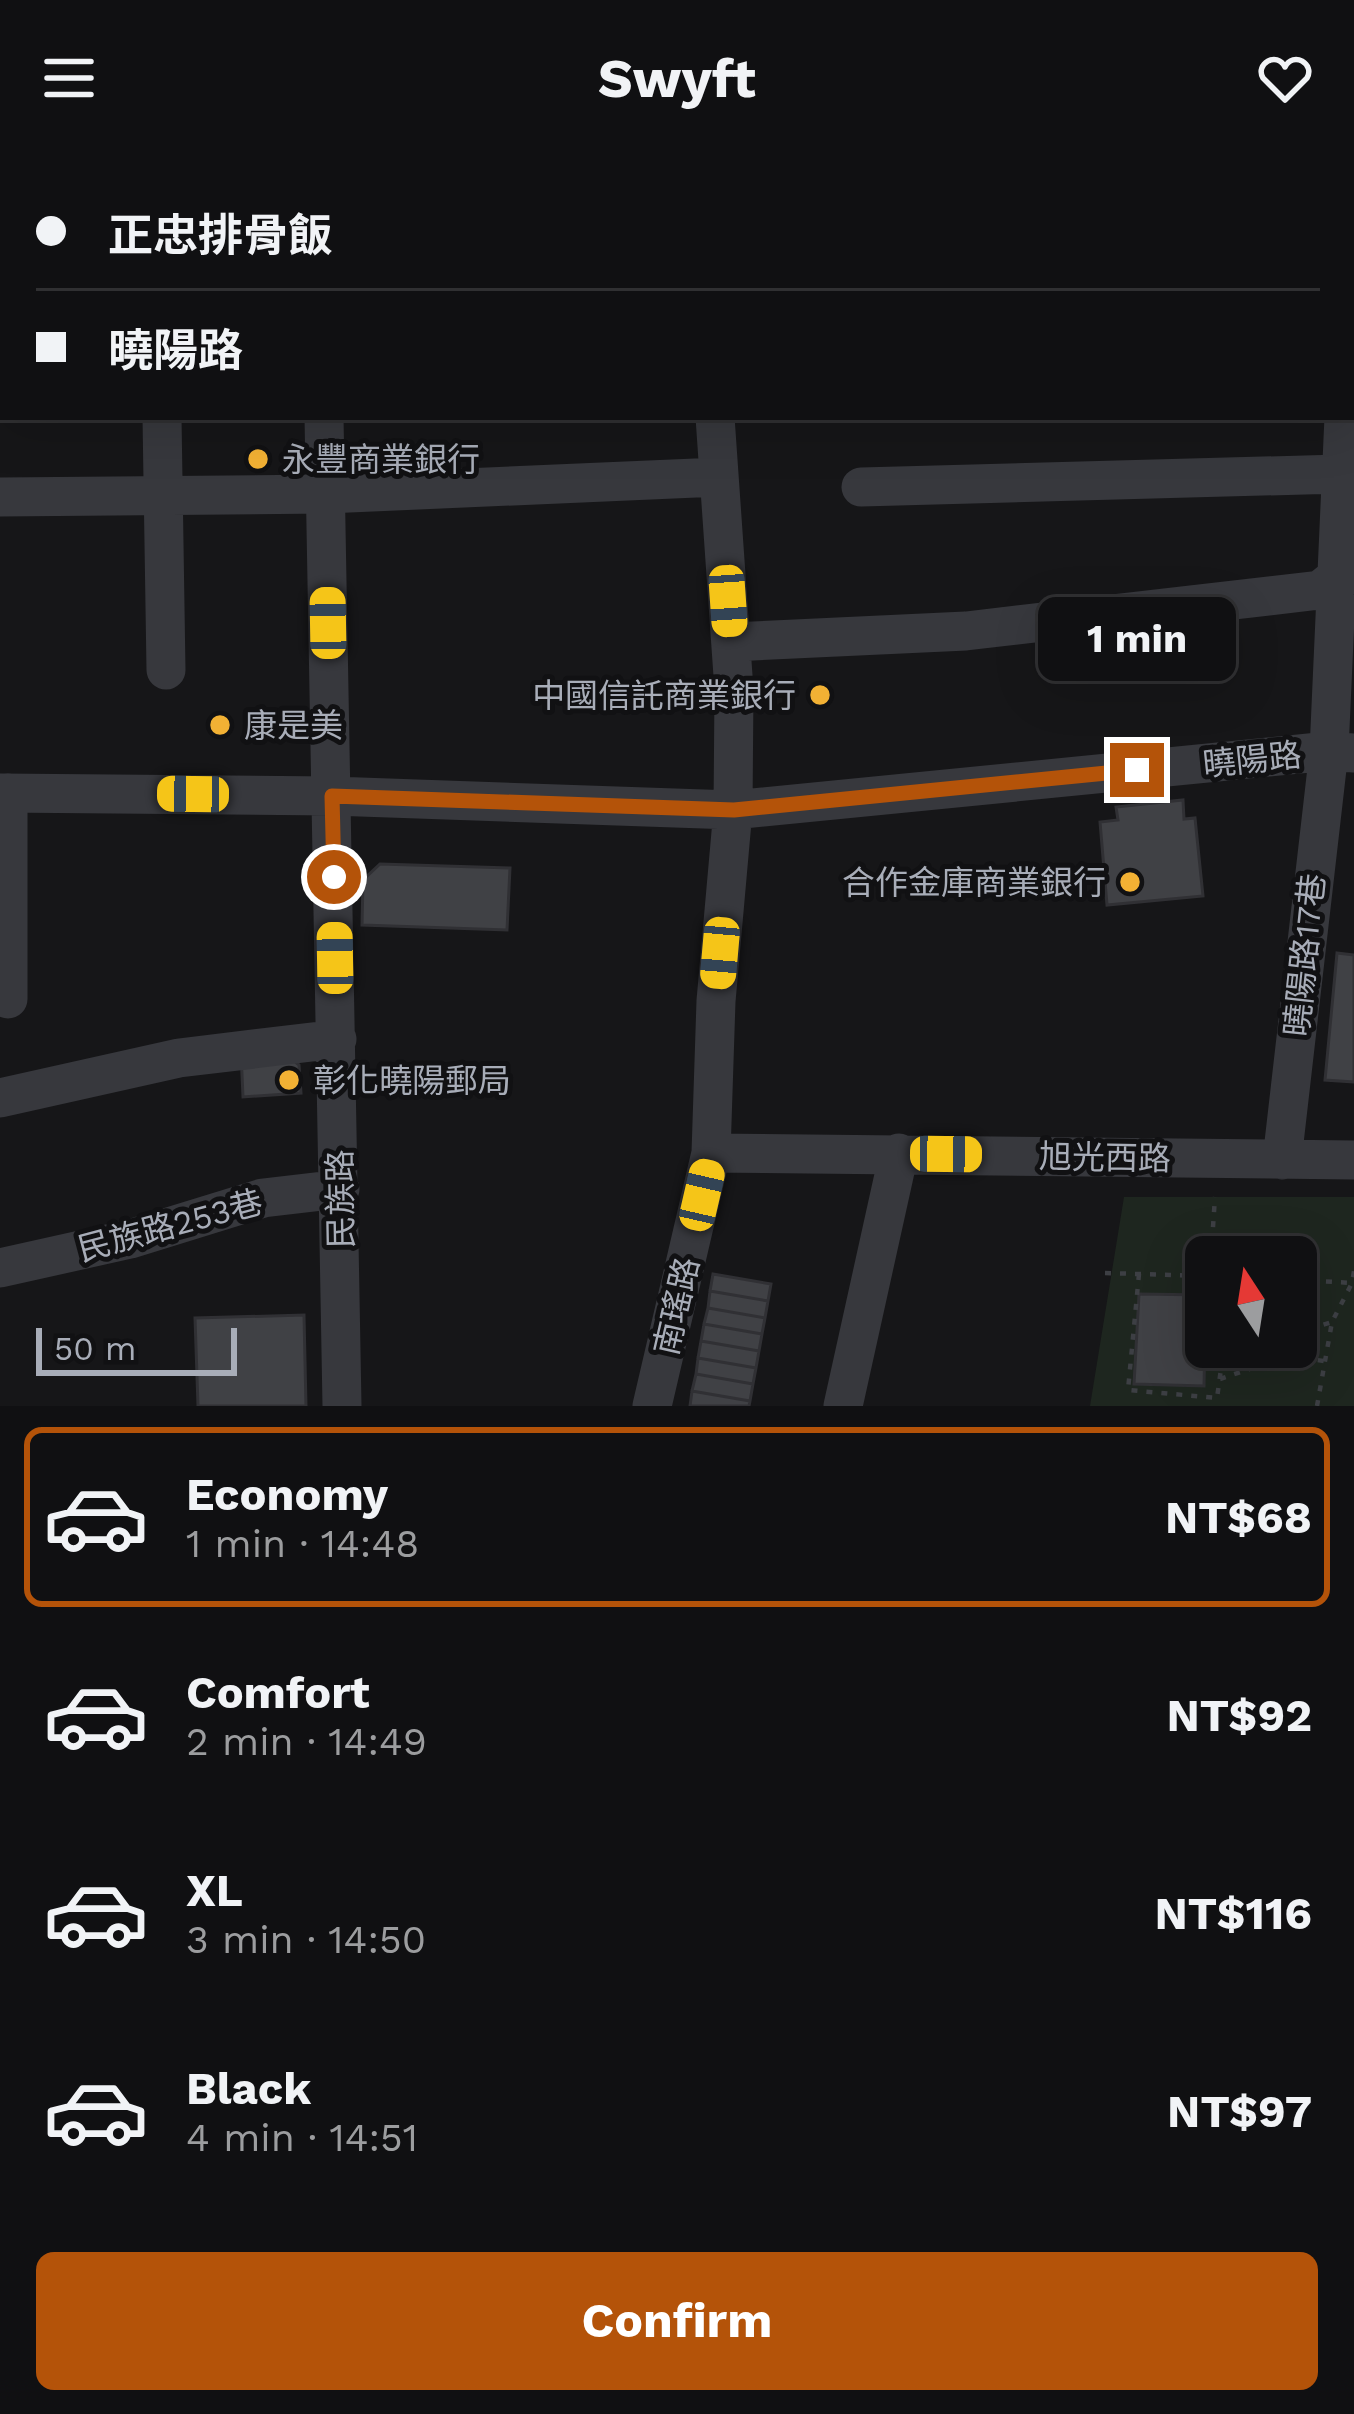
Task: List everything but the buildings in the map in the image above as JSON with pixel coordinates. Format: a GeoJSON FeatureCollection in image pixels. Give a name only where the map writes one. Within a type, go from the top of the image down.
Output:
{"type":"FeatureCollection","features":[{"type":"Feature","properties":{"kind":"street"},"geometry":{"type":"LineString","coordinates":[[162,420],[166,670]]}},
{"type":"Feature","properties":{"kind":"street","name":"民族路"},"geometry":{"type":"LineString","coordinates":[[324,420],[342,1406]]}},
{"type":"Feature","properties":{"kind":"street","name":"南瑤路"},"geometry":{"type":"LineString","coordinates":[[652,1406],[712,1153],[716,1000],[734,810],[731,642],[715,420]]}},
{"type":"Feature","properties":{"kind":"street","name":"曉陽路17巷"},"geometry":{"type":"LineString","coordinates":[[1282,1160],[1341,752],[1344,420]]}},
{"type":"Feature","properties":{"kind":"street"},"geometry":{"type":"LineString","coordinates":[[861,487],[1340,475]]}},
{"type":"Feature","properties":{"kind":"street"},"geometry":{"type":"LineString","coordinates":[[0,497],[326,494],[718,477]]}},
{"type":"Feature","properties":{"kind":"street"},"geometry":{"type":"LineString","coordinates":[[731,642],[966,631],[1320,590],[1344,576]]}},
{"type":"Feature","properties":{"kind":"street","name":"曉陽路"},"geometry":{"type":"LineString","coordinates":[[4,793],[332,796],[734,810],[1341,752]]}},
{"type":"Feature","properties":{"kind":"street"},"geometry":{"type":"LineString","coordinates":[[4,793],[8,999]]}},
{"type":"Feature","properties":{"kind":"street"},"geometry":{"type":"LineString","coordinates":[[0,1098],[179,1058],[337,1040]]}},
{"type":"Feature","properties":{"kind":"street","name":"旭光西路"},"geometry":{"type":"LineString","coordinates":[[712,1153],[1354,1160]]}},
{"type":"Feature","properties":{"kind":"street"},"geometry":{"type":"LineString","coordinates":[[843,1406],[899,1153]]}},
{"type":"Feature","properties":{"kind":"street","name":"民族路253巷"},"geometry":{"type":"LineString","coordinates":[[0,1268],[130,1238],[262,1198],[340,1189]]}},
{"type":"Feature","properties":{"kind":"path"},"geometry":{"type":"LineString","coordinates":[[1212,1236],[1215,1197]]}},
{"type":"Feature","properties":{"kind":"path"},"geometry":{"type":"LineString","coordinates":[[1317,1406],[1332,1322],[1353,1283],[1354,1271]]}},
{"type":"Feature","properties":{"kind":"path"},"geometry":{"type":"LineString","coordinates":[[1106,1273],[1185,1275]]}},
{"type":"Feature","properties":{"kind":"path"},"geometry":{"type":"LineString","coordinates":[[1138,1274],[1128,1390],[1217,1398],[1221,1368]]}},
{"type":"Feature","properties":{"kind":"path"},"geometry":{"type":"LineString","coordinates":[[1317,1282],[1353,1283]]}},
{"type":"Feature","properties":{"kind":"path"},"geometry":{"type":"LineString","coordinates":[[1317,1327],[1332,1322]]}},
{"type":"Feature","properties":{"kind":"path"},"geometry":{"type":"LineString","coordinates":[[1317,1360],[1327,1362]]}},
{"type":"Feature","properties":{"kind":"path"},"geometry":{"type":"LineString","coordinates":[[1220,1379],[1253,1368]]}},
{"type":"Feature","properties":{"kind":"shaded area"},"geometry":{"type":"Polygon","coordinates":[[[1124,1197],[1354,1197],[1354,1406],[1090,1406],[1124,1197]]]}},
{"type":"Feature","properties":{"kind":"place","name":"永豐商業銀行"},"geometry":{"type":"Point","coordinates":[258,459]}},
{"type":"Feature","properties":{"kind":"place","name":"中國信託商業銀行"},"geometry":{"type":"Point","coordinates":[820,695]}},
{"type":"Feature","properties":{"kind":"place","name":"康是美"},"geometry":{"type":"Point","coordinates":[220,725]}},
{"type":"Feature","properties":{"kind":"place","name":"合作金庫商業銀行"},"geometry":{"type":"Point","coordinates":[1130,882]}},
{"type":"Feature","properties":{"kind":"place","name":"彰化曉陽郵局"},"geometry":{"type":"Point","coordinates":[289,1080]}},
{"type":"Feature","properties":{"kind":"route"},"geometry":{"type":"LineString","coordinates":[[334,877],[332,796],[734,810],[1137,770]]}}]}
